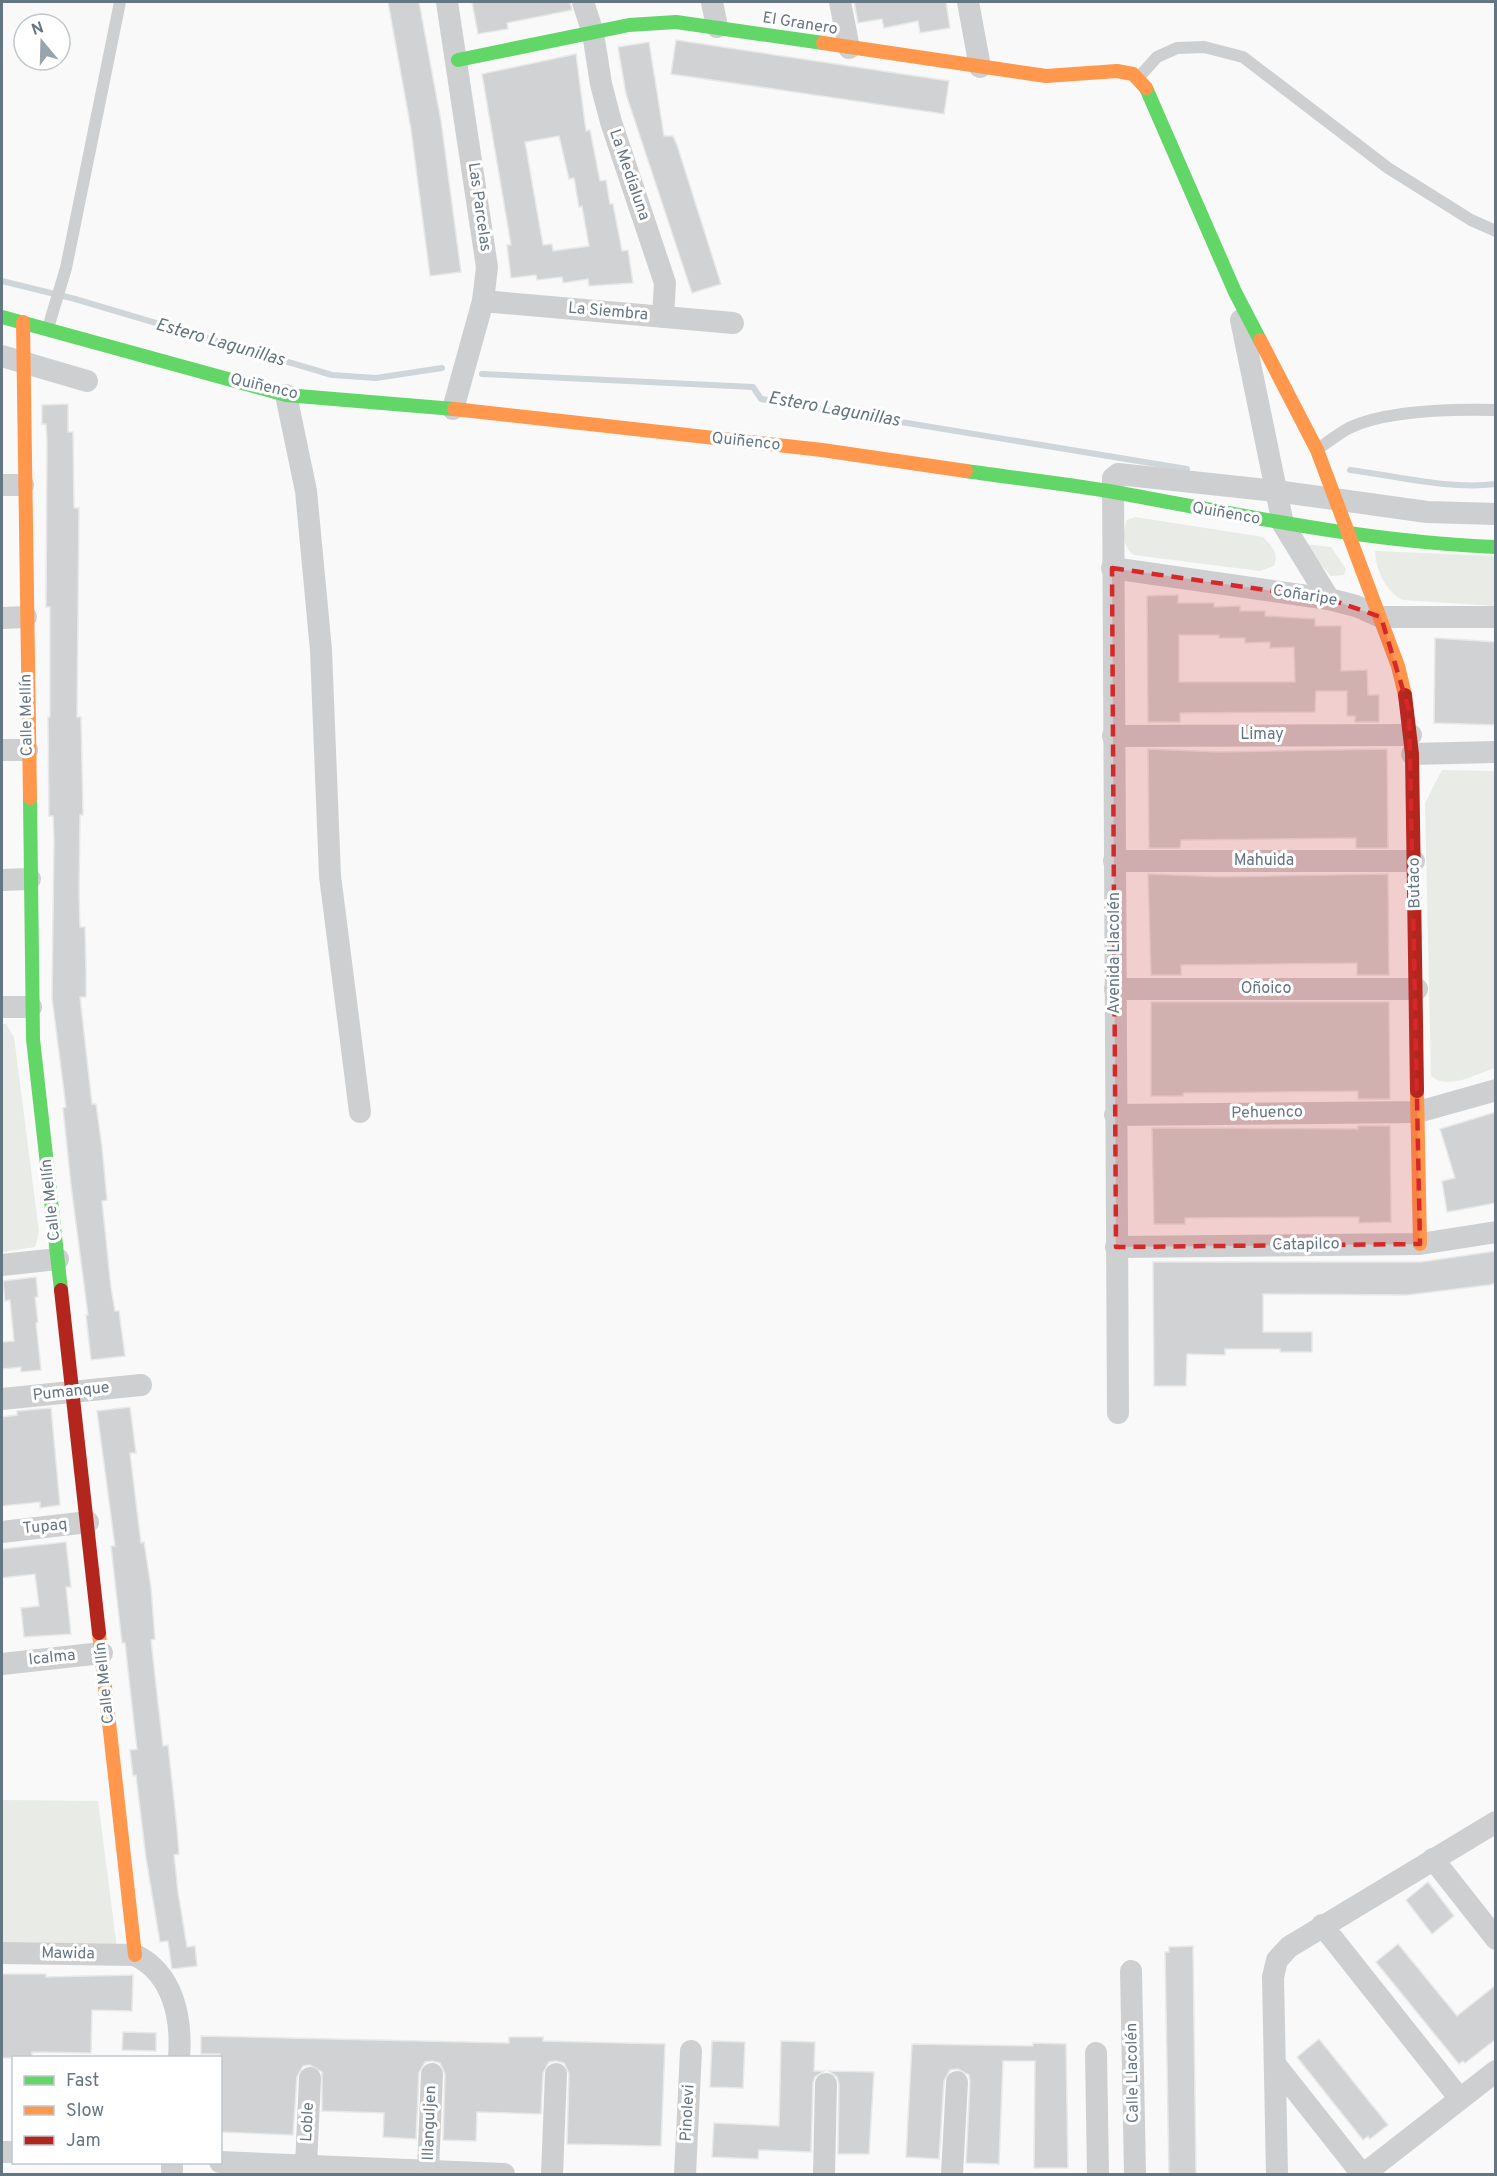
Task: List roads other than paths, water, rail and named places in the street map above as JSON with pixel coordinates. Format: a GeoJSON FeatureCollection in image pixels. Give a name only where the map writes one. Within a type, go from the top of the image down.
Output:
{"type":"FeatureCollection","features":[{"type":"Feature","properties":{"kind":"street","name":"Las Parcelas"},"geometry":{"type":"LineString","coordinates":[[447,2],[458,60],[487,267],[483,301],[453,409]]}},
{"type":"Feature","properties":{"kind":"street","name":"La Medialuna"},"geometry":{"type":"LineString","coordinates":[[583,2],[593,33],[601,84],[611,122],[665,283],[663,317]]}},
{"type":"Feature","properties":{"kind":"street"},"geometry":{"type":"LineString","coordinates":[[712,2],[717,27]]}},
{"type":"Feature","properties":{"kind":"street"},"geometry":{"type":"LineString","coordinates":[[840,2],[849,48]]}},
{"type":"Feature","properties":{"kind":"street"},"geometry":{"type":"LineString","coordinates":[[968,2],[980,67]]}},
{"type":"Feature","properties":{"kind":"street","name":"El Granero"},"geometry":{"type":"LineString","coordinates":[[458,60],[662,21],[1052,76],[1117,71],[1139,78]]}},
{"type":"Feature","properties":{"kind":"street","name":"Butaco"},"geometry":{"type":"LineString","coordinates":[[1139,78],[1150,93],[1235,292],[1317,450],[1381,617],[1406,690],[1411,745],[1414,861],[1420,1244]]}},
{"type":"Feature","properties":{"kind":"street"},"geometry":{"type":"LineString","coordinates":[[1235,292],[1283,524],[1329,599]]}},
{"type":"Feature","properties":{"kind":"street","name":"La Siembra"},"geometry":{"type":"LineString","coordinates":[[483,301],[733,323]]}},
{"type":"Feature","properties":{"kind":"street","name":"Quiñenco"},"geometry":{"type":"LineString","coordinates":[[2,317],[286,395],[453,409],[822,450],[1112,492],[1283,524],[1443,545],[1496,547]]}},
{"type":"Feature","properties":{"kind":"street","name":"Calle Mellín"},"geometry":{"type":"LineString","coordinates":[[23,322],[11,359],[12,485],[26,617],[31,1007],[135,1955]]}},
{"type":"Feature","properties":{"kind":"street"},"geometry":{"type":"LineString","coordinates":[[11,359],[87,381]]}},
{"type":"Feature","properties":{"kind":"street"},"geometry":{"type":"LineString","coordinates":[[286,395],[306,491],[321,650],[330,876],[360,1112]]}},
{"type":"Feature","properties":{"kind":"street"},"geometry":{"type":"LineString","coordinates":[[1112,492],[1113,478],[1118,474],[1276,491],[1427,512],[1496,514]]}},
{"type":"Feature","properties":{"kind":"street","name":"Avenida Llacolén"},"geometry":{"type":"LineString","coordinates":[[1112,492],[1118,1413]]}},
{"type":"Feature","properties":{"kind":"street","name":"Coñaripe"},"geometry":{"type":"LineString","coordinates":[[1112,568],[1329,599],[1345,602],[1381,617],[1496,617]]}},
{"type":"Feature","properties":{"kind":"street"},"geometry":{"type":"LineString","coordinates":[[2,618],[26,617]]}},
{"type":"Feature","properties":{"kind":"street","name":"Limay"},"geometry":{"type":"LineString","coordinates":[[1113,736],[1411,745],[1496,752]]}},
{"type":"Feature","properties":{"kind":"street"},"geometry":{"type":"LineString","coordinates":[[2,750],[27,750]]}},
{"type":"Feature","properties":{"kind":"street","name":"Mahuida"},"geometry":{"type":"LineString","coordinates":[[1114,861],[1414,861]]}},
{"type":"Feature","properties":{"kind":"street"},"geometry":{"type":"LineString","coordinates":[[2,880],[30,879]]}},
{"type":"Feature","properties":{"kind":"street","name":"Oñoico"},"geometry":{"type":"LineString","coordinates":[[1115,989],[1417,989]]}},
{"type":"Feature","properties":{"kind":"street"},"geometry":{"type":"LineString","coordinates":[[2,1007],[31,1007]]}},
{"type":"Feature","properties":{"kind":"street","name":"Pehuenco"},"geometry":{"type":"LineString","coordinates":[[1115,1115],[1418,1112],[1496,1090]]}},
{"type":"Feature","properties":{"kind":"street","name":"Catapilco"},"geometry":{"type":"LineString","coordinates":[[1116,1247],[1420,1244],[1496,1232]]}},
{"type":"Feature","properties":{"kind":"street"},"geometry":{"type":"LineString","coordinates":[[2,1265],[58,1259]]}},
{"type":"Feature","properties":{"kind":"street","name":"Pumanque"},"geometry":{"type":"LineString","coordinates":[[2,1399],[141,1385]]}},
{"type":"Feature","properties":{"kind":"street","name":"Tupaq"},"geometry":{"type":"LineString","coordinates":[[2,1532],[88,1522]]}},
{"type":"Feature","properties":{"kind":"street","name":"Icalma"},"geometry":{"type":"LineString","coordinates":[[2,1664],[102,1653]]}},
{"type":"Feature","properties":{"kind":"street"},"geometry":{"type":"LineString","coordinates":[[1277,2175],[1274,1968],[1277,1960],[1288,1947],[1496,1822]]}},
{"type":"Feature","properties":{"kind":"street"},"geometry":{"type":"LineString","coordinates":[[1433,1859],[1496,1939]]}},
{"type":"Feature","properties":{"kind":"street"},"geometry":{"type":"LineString","coordinates":[[1323,1925],[1460,2099]]}},
{"type":"Feature","properties":{"kind":"street","name":"Mawida"},"geometry":{"type":"LineString","coordinates":[[2,1953],[135,1955]]}},
{"type":"Feature","properties":{"kind":"street"},"geometry":{"type":"LineString","coordinates":[[135,1955],[154,1969],[171,1993],[180,2019],[179,2056]]}},
{"type":"Feature","properties":{"kind":"street","name":"Calle Llacolén"},"geometry":{"type":"LineString","coordinates":[[1131,1971],[1135,2175]]}},
{"type":"Feature","properties":{"kind":"street","name":"Pinolevi"},"geometry":{"type":"LineString","coordinates":[[685,2175],[691,2051]]}},
{"type":"Feature","properties":{"kind":"street"},"geometry":{"type":"LineString","coordinates":[[1096,2053],[1098,2175]]}},
{"type":"Feature","properties":{"kind":"street"},"geometry":{"type":"LineString","coordinates":[[1275,2064],[1363,2175],[1496,2071]]}},
{"type":"Feature","properties":{"kind":"street","name":"Illanguljen"},"geometry":{"type":"LineString","coordinates":[[428,2171],[432,2074]]}},
{"type":"Feature","properties":{"kind":"street"},"geometry":{"type":"LineString","coordinates":[[552,2175],[556,2074]]}},
{"type":"Feature","properties":{"kind":"street","name":"Loble"},"geometry":{"type":"LineString","coordinates":[[306,2166],[310,2078]]}},
{"type":"Feature","properties":{"kind":"street"},"geometry":{"type":"LineString","coordinates":[[952,2175],[957,2082]]}},
{"type":"Feature","properties":{"kind":"street"},"geometry":{"type":"LineString","coordinates":[[824,2175],[826,2084]]}},
{"type":"Feature","properties":{"kind":"street"},"geometry":{"type":"LineString","coordinates":[[222,2162],[504,2175]]}},
{"type":"Feature","properties":{"kind":"lane"},"geometry":{"type":"LineString","coordinates":[[47,329],[61,287],[120,2]]}},
{"type":"Feature","properties":{"kind":"lane"},"geometry":{"type":"LineString","coordinates":[[1139,78],[1157,57],[1177,48],[1204,47],[1243,57],[1388,168],[1471,220],[1496,231]]}},
{"type":"Feature","properties":{"kind":"lane"},"geometry":{"type":"LineString","coordinates":[[1317,450],[1350,428],[1394,416],[1460,409],[1496,410]]}},
{"type":"Feature","properties":{"kind":"waterway","name":"Estero Lagunillas"},"geometry":{"type":"LineString","coordinates":[[2,281],[75,299],[332,375],[376,378],[442,368]]}},
{"type":"Feature","properties":{"kind":"waterway","name":"Estero Lagunillas"},"geometry":{"type":"LineString","coordinates":[[482,374],[753,387],[761,399],[1187,469]]}},
{"type":"Feature","properties":{"kind":"waterway","name":"Estero Lagunillas"},"geometry":{"type":"LineString","coordinates":[[1350,470],[1441,484],[1496,484]]}}]}
